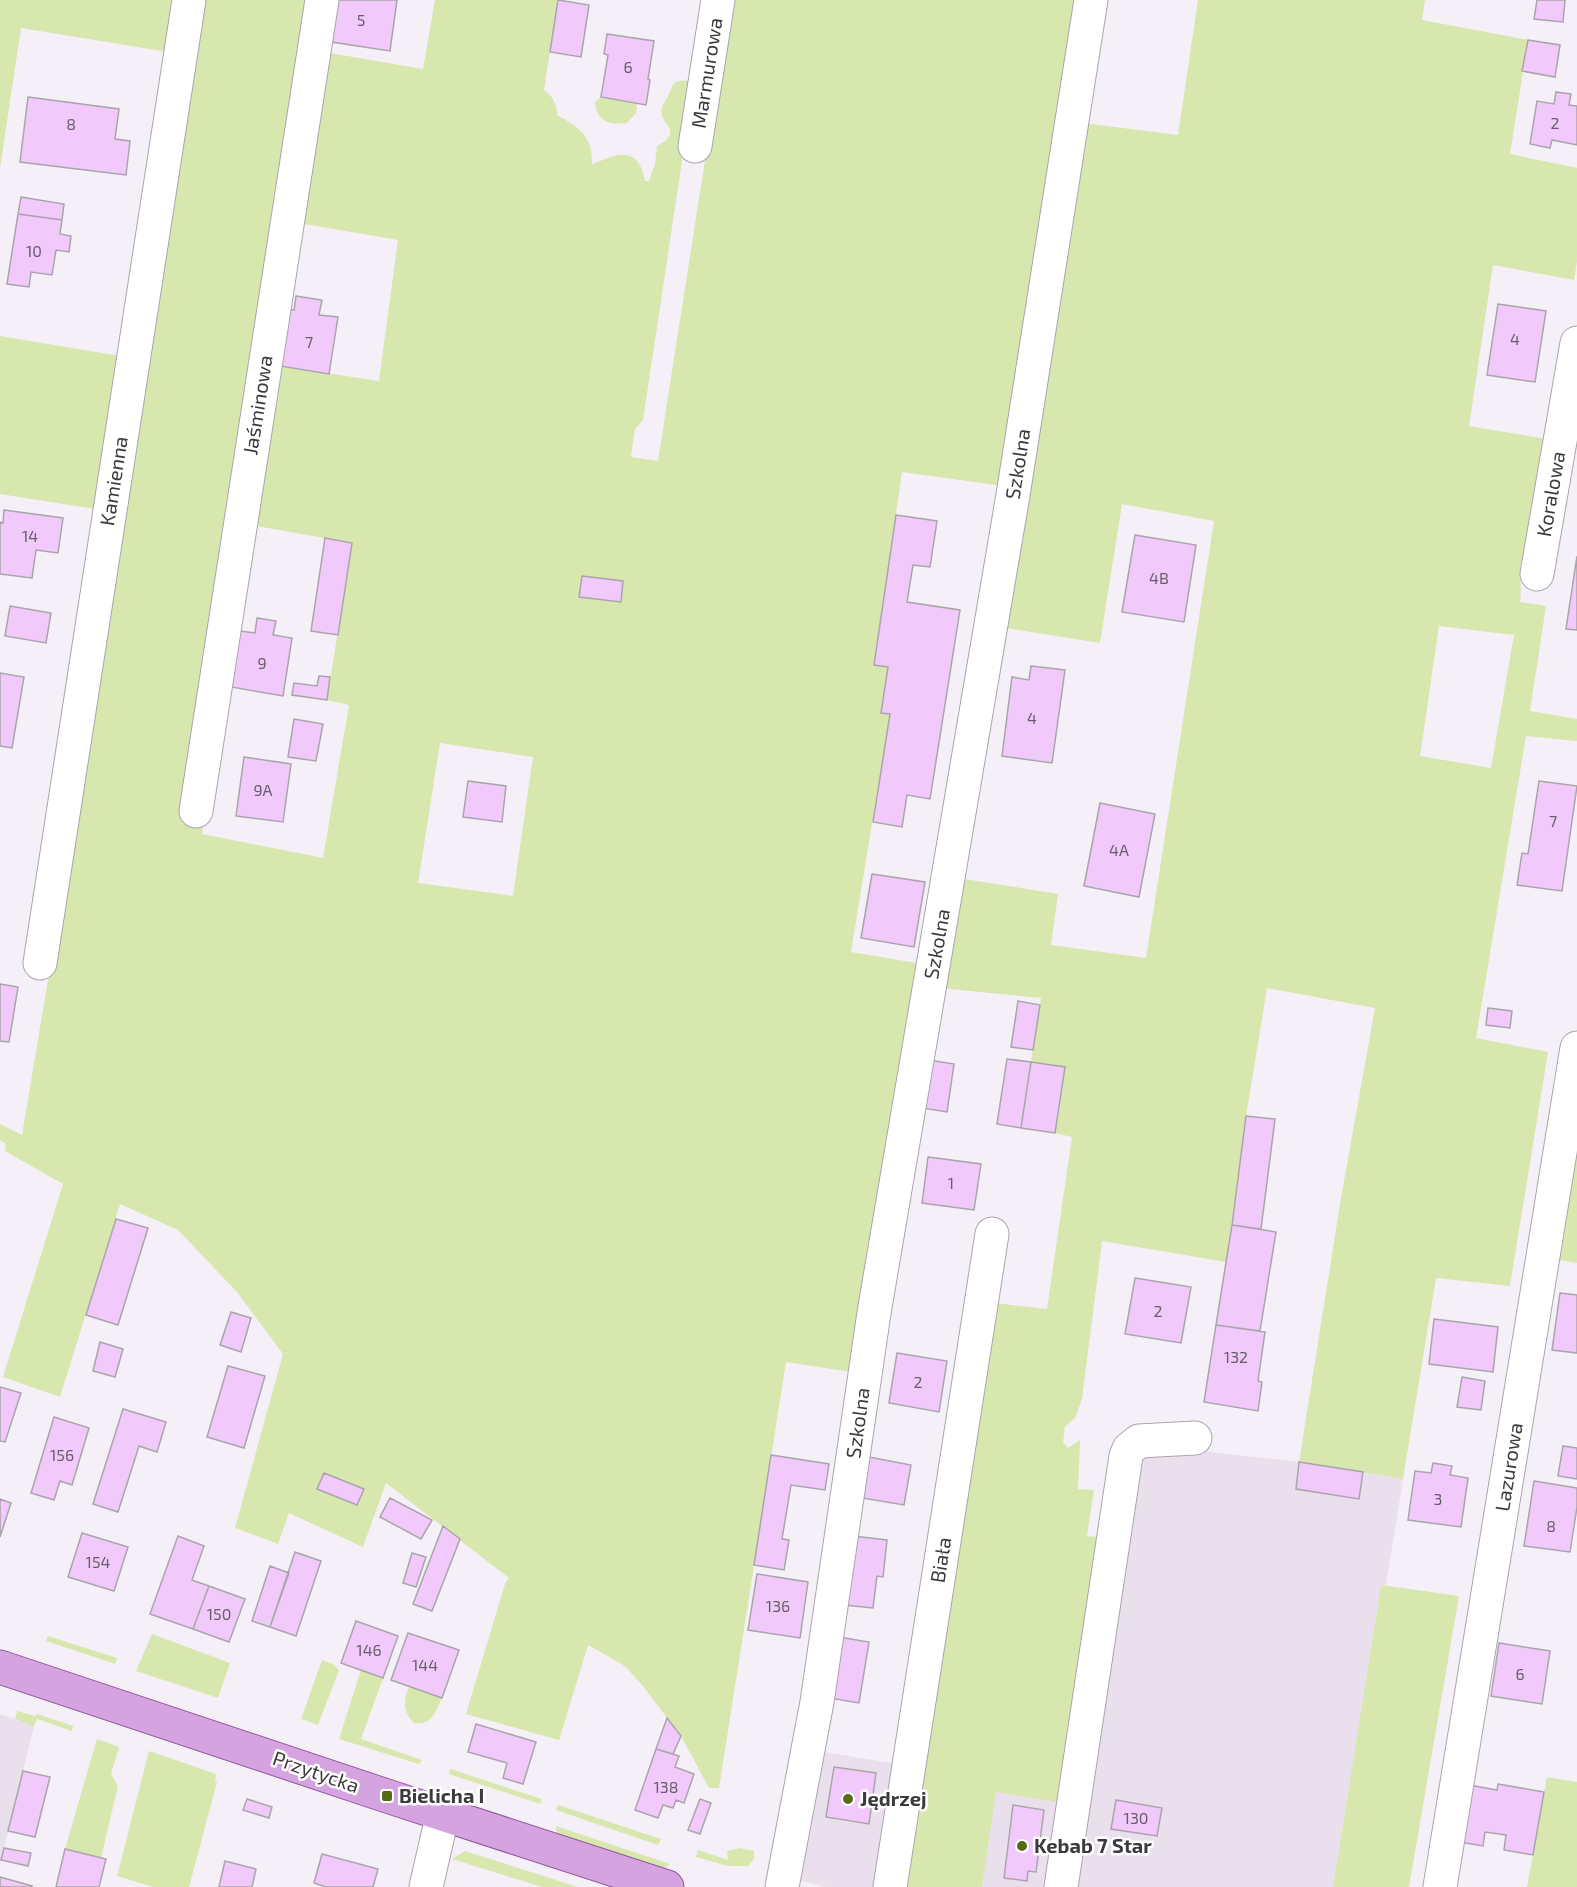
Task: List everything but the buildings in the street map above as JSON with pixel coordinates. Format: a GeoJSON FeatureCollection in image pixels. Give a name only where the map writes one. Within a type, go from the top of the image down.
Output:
{"type":"FeatureCollection","features":[{"type":"Feature","properties":{"kind":"main road","name":"Przytycka"},"geometry":{"type":"LineString","coordinates":[[0,1667],[667,1887]]}},
{"type":"Feature","properties":{"kind":"street","name":"Kamienna"},"geometry":{"type":"LineString","coordinates":[[40,963],[189,0]]}},
{"type":"Feature","properties":{"kind":"street","name":"Jaśminowa"},"geometry":{"type":"LineString","coordinates":[[196,811],[321,0]]}},
{"type":"Feature","properties":{"kind":"street","name":"Marmurowa"},"geometry":{"type":"LineString","coordinates":[[695,146],[718,0]]}},
{"type":"Feature","properties":{"kind":"street","name":"Szkolna"},"geometry":{"type":"LineString","coordinates":[[782,1887],[817,1702],[874,1313],[1013,495],[1091,0]]}},
{"type":"Feature","properties":{"kind":"street","name":"Koralowa"},"geometry":{"type":"LineString","coordinates":[[1537,574],[1577,343]]}},
{"type":"Feature","properties":{"kind":"street","name":"Lazurowa"},"geometry":{"type":"LineString","coordinates":[[1440,1887],[1577,1048]]}},
{"type":"Feature","properties":{"kind":"street","name":"Biała"},"geometry":{"type":"LineString","coordinates":[[890,1887],[992,1234]]}},
{"type":"Feature","properties":{"kind":"street"},"geometry":{"type":"LineString","coordinates":[[1061,1887],[1126,1456],[1129,1449],[1139,1441],[1195,1438]]}},
{"type":"Feature","properties":{"kind":"street"},"geometry":{"type":"LineString","coordinates":[[426,1887],[444,1813]]}},
{"type":"Feature","properties":{"kind":"shaded area"},"geometry":{"type":"Polygon","coordinates":[[[1194,1450],[1299,1462],[1403,1479],[1386,1585],[1381,1585],[1333,1887],[1071,1887],[1140,1458],[1194,1450]]]}},
{"type":"Feature","properties":{"kind":"shaded area"},"geometry":{"type":"Polygon","coordinates":[[[0,1714],[34,1726],[0,1865],[0,1714]]]}},
{"type":"Feature","properties":{"kind":"shaded area"},"geometry":{"type":"Polygon","coordinates":[[[819,1751],[897,1764],[877,1887],[827,1887],[794,1879],[819,1751]]]}},
{"type":"Feature","properties":{"kind":"shaded area"},"geometry":{"type":"Polygon","coordinates":[[[995,1791],[1063,1803],[1050,1887],[982,1887],[995,1791]]]}},
{"type":"Feature","properties":{"kind":"green space"},"geometry":{"type":"Polygon","coordinates":[[[0,0],[176,0],[168,52],[21,28],[0,168],[0,0]]]}},
{"type":"Feature","properties":{"kind":"green space"},"geometry":{"type":"Polygon","coordinates":[[[200,0],[311,0],[202,834],[323,858],[349,705],[327,700],[352,543],[251,525],[280,366],[379,381],[398,240],[299,223],[324,52],[423,69],[435,0],[558,0],[544,90],[554,101],[557,115],[578,129],[587,140],[592,155],[592,165],[610,157],[626,155],[638,162],[645,181],[649,181],[655,164],[657,146],[670,135],[661,111],[673,84],[678,81],[694,81],[643,420],[635,429],[631,457],[658,461],[730,0],[1079,0],[1004,486],[902,472],[874,665],[888,667],[881,712],[890,714],[851,952],[922,964],[858,1373],[786,1362],[719,1788],[709,1788],[681,1736],[625,1666],[588,1645],[559,1740],[466,1714],[505,1584],[509,1578],[386,1483],[363,1547],[289,1513],[278,1544],[235,1528],[283,1354],[237,1292],[178,1230],[120,1204],[60,1397],[3,1377],[63,1184],[5,1151],[6,1144],[0,1140],[0,1124],[22,1135],[200,0]],[[440,743],[418,883],[513,896],[533,757],[440,743]]]}},
{"type":"Feature","properties":{"kind":"green space"},"geometry":{"type":"Polygon","coordinates":[[[1198,0],[1425,0],[1422,20],[1528,40],[1510,154],[1577,168],[1577,261],[1574,280],[1493,265],[1469,426],[1546,439],[1529,544],[1521,565],[1520,602],[1546,606],[1530,711],[1577,719],[1577,741],[1526,736],[1476,1038],[1548,1052],[1510,1286],[1436,1278],[1403,1479],[1299,1462],[1341,1198],[1375,1008],[1267,988],[1246,1116],[1226,1262],[1102,1241],[1082,1399],[1075,1418],[1065,1427],[1063,1442],[1068,1448],[1080,1440],[1078,1489],[1094,1490],[1087,1536],[1107,1538],[1063,1803],[996,1792],[982,1887],[899,1887],[994,1303],[1047,1309],[1072,1137],[1055,1133],[1065,1067],[1031,1062],[1041,998],[940,988],[958,878],[1058,894],[1051,945],[1146,958],[1214,521],[1122,504],[1100,643],[1000,627],[1083,123],[1178,135],[1198,0]],[[1439,626],[1420,756],[1491,768],[1514,635],[1439,626]]]}},
{"type":"Feature","properties":{"kind":"green space"},"geometry":{"type":"Polygon","coordinates":[[[601,97],[637,103],[636,113],[627,123],[609,123],[601,118],[596,109],[595,102],[601,97]]]}},
{"type":"Feature","properties":{"kind":"green space"},"geometry":{"type":"Polygon","coordinates":[[[0,336],[120,356],[95,509],[0,494],[0,336]]]}},
{"type":"Feature","properties":{"kind":"green space"},"geometry":{"type":"Polygon","coordinates":[[[1577,1143],[1577,1263],[1549,1258],[1577,1143]]]}},
{"type":"Feature","properties":{"kind":"green space"},"geometry":{"type":"Polygon","coordinates":[[[1381,1585],[1459,1596],[1409,1887],[1333,1887],[1381,1585]]]}},
{"type":"Feature","properties":{"kind":"green space"},"geometry":{"type":"Polygon","coordinates":[[[152,1634],[230,1663],[218,1698],[136,1671],[152,1634]]]}},
{"type":"Feature","properties":{"kind":"green space"},"geometry":{"type":"Polygon","coordinates":[[[48,1636],[117,1658],[115,1664],[46,1641],[48,1636]]]}},
{"type":"Feature","properties":{"kind":"green space"},"geometry":{"type":"Polygon","coordinates":[[[322,1660],[333,1664],[339,1670],[318,1725],[301,1719],[322,1660]]]}},
{"type":"Feature","properties":{"kind":"green space"},"geometry":{"type":"Polygon","coordinates":[[[361,1670],[383,1678],[361,1739],[422,1760],[419,1764],[339,1739],[361,1670]]]}},
{"type":"Feature","properties":{"kind":"green space"},"geometry":{"type":"Polygon","coordinates":[[[409,1687],[442,1698],[429,1720],[414,1723],[410,1719],[405,1701],[409,1687]]]}},
{"type":"Feature","properties":{"kind":"green space"},"geometry":{"type":"Polygon","coordinates":[[[17,1711],[35,1716],[37,1714],[73,1726],[72,1731],[37,1719],[34,1726],[15,1719],[17,1711]]]}},
{"type":"Feature","properties":{"kind":"green space"},"geometry":{"type":"Polygon","coordinates":[[[97,1739],[119,1747],[111,1774],[118,1786],[101,1858],[65,1849],[97,1739]]]}},
{"type":"Feature","properties":{"kind":"green space"},"geometry":{"type":"Polygon","coordinates":[[[149,1751],[216,1774],[215,1781],[217,1782],[189,1887],[153,1887],[117,1876],[149,1751]]]}},
{"type":"Feature","properties":{"kind":"green space"},"geometry":{"type":"Polygon","coordinates":[[[450,1769],[542,1799],[540,1804],[449,1774],[450,1769]]]}},
{"type":"Feature","properties":{"kind":"green space"},"geometry":{"type":"Polygon","coordinates":[[[1547,1777],[1577,1782],[1577,1887],[1527,1887],[1547,1777]]]}},
{"type":"Feature","properties":{"kind":"green space"},"geometry":{"type":"Polygon","coordinates":[[[558,1805],[661,1839],[658,1845],[556,1810],[558,1805]]]}},
{"type":"Feature","properties":{"kind":"green space"},"geometry":{"type":"Polygon","coordinates":[[[556,1826],[670,1864],[664,1869],[557,1834],[556,1826]]]}},
{"type":"Feature","properties":{"kind":"green space"},"geometry":{"type":"Polygon","coordinates":[[[740,1848],[754,1851],[754,1859],[748,1866],[728,1866],[696,1857],[698,1850],[728,1860],[727,1851],[740,1848]]]}},
{"type":"Feature","properties":{"kind":"green space"},"geometry":{"type":"Polygon","coordinates":[[[465,1851],[578,1887],[542,1887],[452,1859],[465,1851]]]}},
{"type":"Feature","properties":{"kind":"place","name":"Bielicha I"},"geometry":{"type":"Point","coordinates":[387,1796]}},
{"type":"Feature","properties":{"kind":"place","name":"Jędrzej"},"geometry":{"type":"Point","coordinates":[848,1799]}},
{"type":"Feature","properties":{"kind":"place","name":"Kebab 7 Star"},"geometry":{"type":"Point","coordinates":[1022,1846]}}]}
